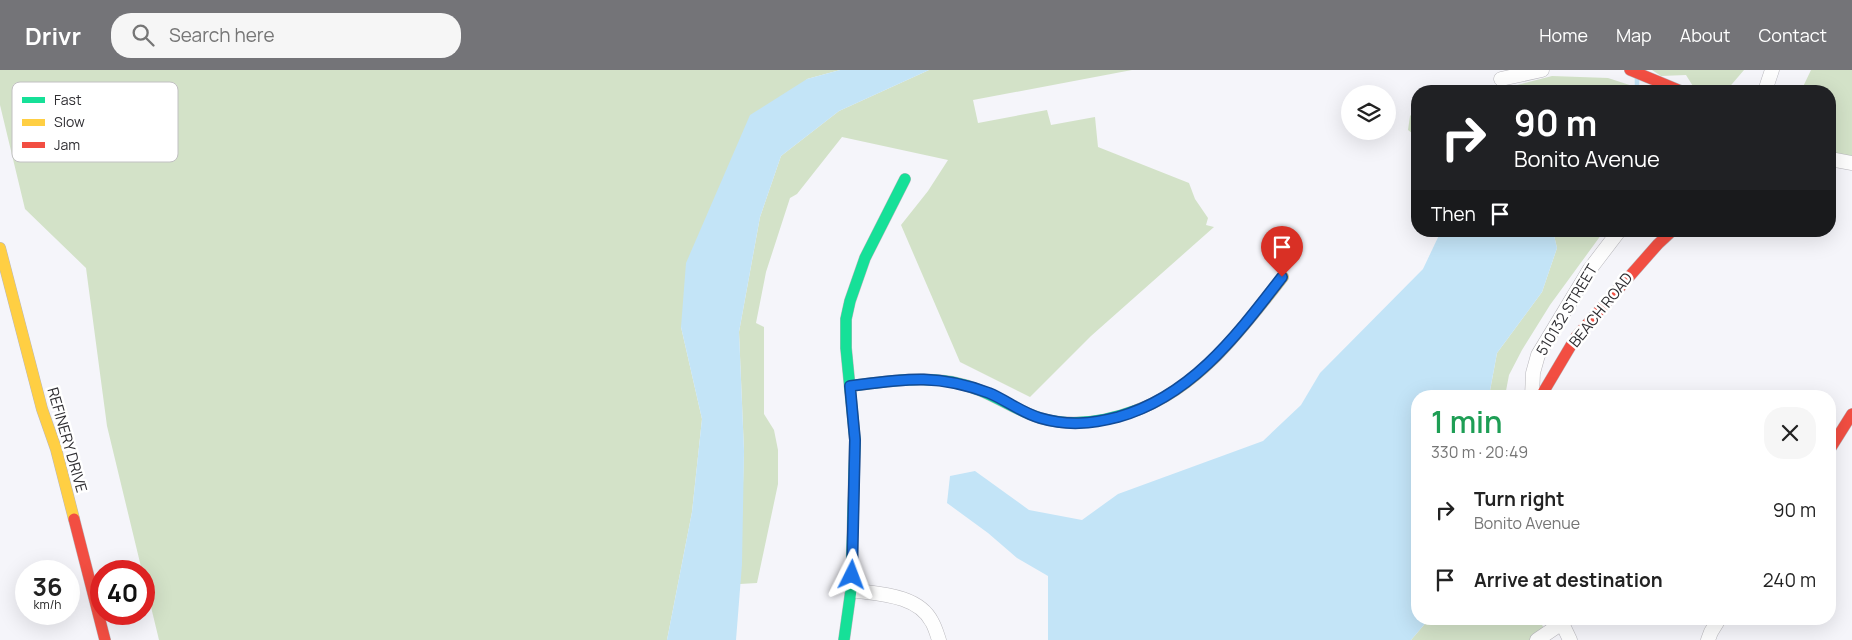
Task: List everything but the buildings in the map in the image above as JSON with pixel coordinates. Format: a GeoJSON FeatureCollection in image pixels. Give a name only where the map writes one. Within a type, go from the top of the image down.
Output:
{"type":"FeatureCollection","features":[{"type":"Feature","properties":{"kind":"street"},"geometry":{"type":"LineString","coordinates":[[1501,78],[1542,70]]}},
{"type":"Feature","properties":{"kind":"street"},"geometry":{"type":"LineString","coordinates":[[1630,70],[1665,85]]}},
{"type":"Feature","properties":{"kind":"street"},"geometry":{"type":"LineString","coordinates":[[1767,85],[1772,70]]}},
{"type":"Feature","properties":{"kind":"street"},"geometry":{"type":"LineString","coordinates":[[1836,160],[1852,163]]}},
{"type":"Feature","properties":{"kind":"street"},"geometry":{"type":"LineString","coordinates":[[844,640],[851,590],[855,440],[845,332],[850,301],[866,258],[905,178]]}},
{"type":"Feature","properties":{"kind":"street","name":"510132 STREET"},"geometry":{"type":"LineString","coordinates":[[1532,390],[1533,373],[1538,355],[1590,270],[1615,237]]}},
{"type":"Feature","properties":{"kind":"street","name":"BEACH ROAD"},"geometry":{"type":"LineString","coordinates":[[1545,390],[1576,337],[1666,237]]}},
{"type":"Feature","properties":{"kind":"street","name":"REFINERY DRIVE"},"geometry":{"type":"LineString","coordinates":[[0,248],[5,290],[56,449],[105,640]]}},
{"type":"Feature","properties":{"kind":"street"},"geometry":{"type":"LineString","coordinates":[[850,386],[924,378],[946,381],[990,394],[1038,418],[1059,423],[1099,422],[1124,415],[1158,400],[1195,376],[1226,347],[1282,277]]}},
{"type":"Feature","properties":{"kind":"street"},"geometry":{"type":"LineString","coordinates":[[1836,439],[1852,414]]}},
{"type":"Feature","properties":{"kind":"street"},"geometry":{"type":"LineString","coordinates":[[851,590],[903,599],[918,606],[932,620],[939,640]]}},
{"type":"Feature","properties":{"kind":"street"},"geometry":{"type":"LineString","coordinates":[[1537,640],[1556,625]]}},
{"type":"Feature","properties":{"kind":"street"},"geometry":{"type":"LineString","coordinates":[[1563,625],[1570,640]]}},
{"type":"Feature","properties":{"kind":"street"},"geometry":{"type":"LineString","coordinates":[[1708,640],[1715,625]]}},
{"type":"Feature","properties":{"kind":"green space"},"geometry":{"type":"Polygon","coordinates":[[[0,70],[840,70],[807,79],[681,327],[702,419],[692,512],[667,640],[159,640],[155,623],[155,560],[139,560],[107,426],[86,268],[25,209],[14,162],[178,162],[178,82],[12,82],[12,155],[0,105],[0,70]]]}},
{"type":"Feature","properties":{"kind":"green space"},"geometry":{"type":"Polygon","coordinates":[[[929,70],[1132,70],[973,100],[978,123],[1047,110],[1051,125],[1095,117],[1098,147],[1189,183],[1195,199],[1208,218],[1206,225],[1214,227],[1091,336],[1030,397],[960,362],[901,225],[928,191],[948,160],[842,137],[797,194],[790,198],[766,272],[756,323],[764,327],[764,414],[774,430],[778,450],[778,484],[757,583],[740,584],[744,451],[739,332],[760,217],[781,156],[839,111],[929,70]]]}},
{"type":"Feature","properties":{"kind":"green space"},"geometry":{"type":"Polygon","coordinates":[[[1652,70],[1744,70],[1731,85],[1692,85],[1686,75],[1661,76],[1652,70]]]}},
{"type":"Feature","properties":{"kind":"green space"},"geometry":{"type":"Polygon","coordinates":[[[1811,70],[1852,70],[1852,156],[1836,153],[1836,85],[1804,85],[1811,70]]]}},
{"type":"Feature","properties":{"kind":"green space"},"geometry":{"type":"Polygon","coordinates":[[[1552,76],[1608,78],[1630,85],[1517,85],[1552,76]]]}},
{"type":"Feature","properties":{"kind":"green space"},"geometry":{"type":"Polygon","coordinates":[[[1411,115],[1411,132],[1408,130],[1411,115]]]}},
{"type":"Feature","properties":{"kind":"green space"},"geometry":{"type":"Polygon","coordinates":[[[1554,237],[1600,237],[1550,305],[1522,350],[1509,375],[1506,390],[1490,390],[1497,353],[1542,292],[1557,248],[1554,237]]]}},
{"type":"Feature","properties":{"kind":"green space"},"geometry":{"type":"Polygon","coordinates":[[[1424,625],[1542,625],[1550,640],[1411,640],[1424,625]]]}},
{"type":"Feature","properties":{"kind":"water"},"geometry":{"type":"Polygon","coordinates":[[[840,70],[929,70],[839,111],[781,156],[760,217],[739,332],[744,451],[742,564],[736,640],[667,640],[692,512],[702,419],[681,327],[686,263],[750,115],[807,79],[840,70]]]}},
{"type":"Feature","properties":{"kind":"water"},"geometry":{"type":"Polygon","coordinates":[[[1438,237],[1554,237],[1557,248],[1542,292],[1497,353],[1490,390],[1411,390],[1411,625],[1424,625],[1411,640],[1048,640],[1048,576],[1017,558],[988,533],[947,503],[950,476],[975,471],[1029,510],[1082,520],[1118,494],[1263,441],[1301,405],[1320,373],[1423,269],[1438,237]]]}},
{"type":"Feature","properties":{"kind":"waterway"},"geometry":{"type":"LineString","coordinates":[[1637,78],[1637,85]]}},
{"type":"Feature","properties":{"kind":"traffic: fast"},"geometry":{"type":"LineString","coordinates":[[844,640],[851,590],[855,440],[846,348],[846,319],[850,301],[865,258],[905,179]]}},
{"type":"Feature","properties":{"kind":"traffic: fast"},"geometry":{"type":"LineString","coordinates":[[850,386],[888,381],[939,380],[952,382],[974,388],[1029,414],[1056,422],[1097,421],[1137,410]]}},
{"type":"Feature","properties":{"kind":"traffic: slow"},"geometry":{"type":"LineString","coordinates":[[0,248],[42,409],[56,449],[74,519]]}},
{"type":"Feature","properties":{"kind":"traffic: slow"},"geometry":{"type":"LineString","coordinates":[[1137,410],[1160,400],[1181,387],[1219,354],[1283,277]]}},
{"type":"Feature","properties":{"kind":"traffic: jam"},"geometry":{"type":"LineString","coordinates":[[1630,70],[1666,85]]}},
{"type":"Feature","properties":{"kind":"traffic: jam"},"geometry":{"type":"LineString","coordinates":[[1545,390],[1576,337],[1666,237]]}},
{"type":"Feature","properties":{"kind":"traffic: jam"},"geometry":{"type":"LineString","coordinates":[[1836,439],[1852,414]]}},
{"type":"Feature","properties":{"kind":"traffic: jam"},"geometry":{"type":"LineString","coordinates":[[74,519],[105,640]]}},
{"type":"Feature","properties":{"kind":"route"},"geometry":{"type":"LineString","coordinates":[[852,575],[855,440],[850,386],[924,378],[946,381],[990,394],[1038,418],[1059,423],[1099,422],[1124,415],[1158,400],[1174,392],[1195,376],[1226,347],[1282,277]]}}]}
